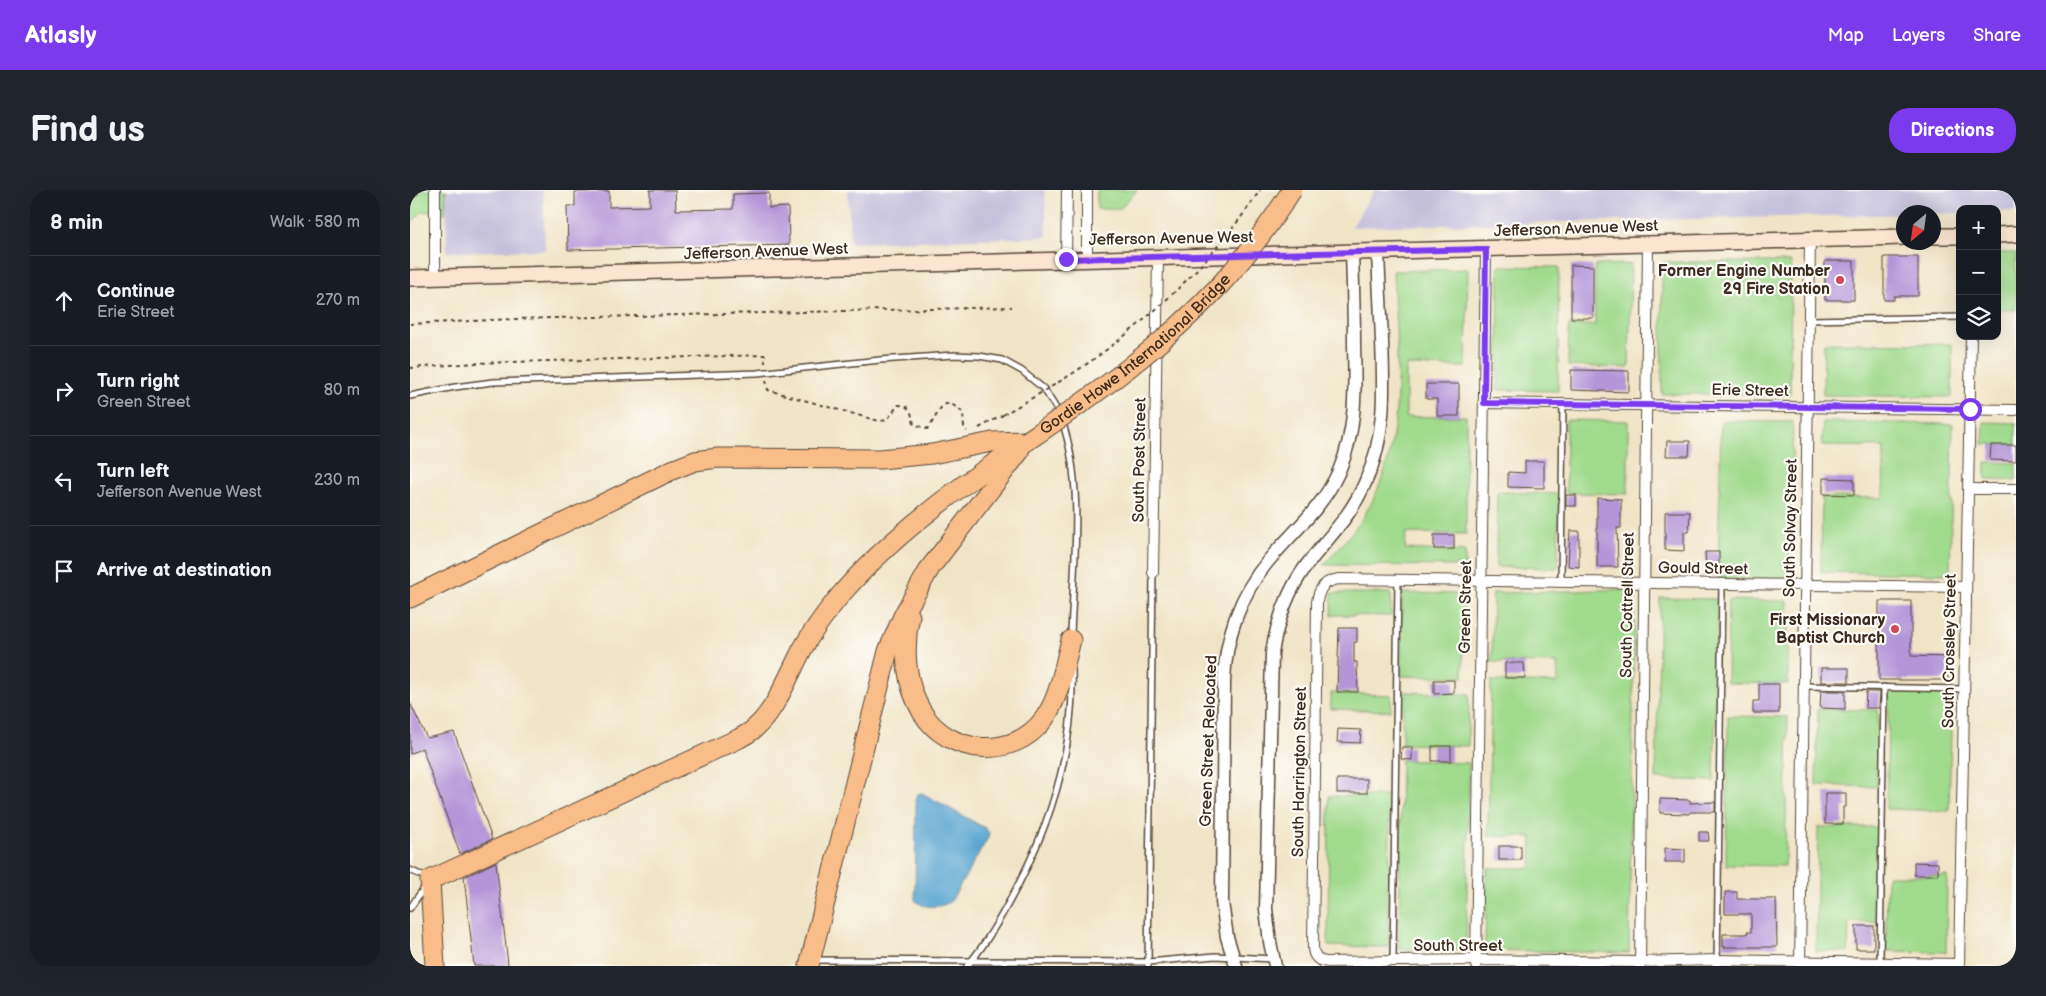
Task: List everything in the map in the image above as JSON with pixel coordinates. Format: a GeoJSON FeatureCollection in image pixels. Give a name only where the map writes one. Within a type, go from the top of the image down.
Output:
{"type":"FeatureCollection","features":[{"type":"Feature","properties":{"kind":"highway","name":"Gordie Howe International Bridge"},"geometry":{"type":"LineString","coordinates":[[430,880],[738,739],[758,726],[775,701],[810,636],[860,572],[948,497],[1081,403],[1142,357],[1198,307],[1218,286],[1252,247],[1292,190]]}},
{"type":"Feature","properties":{"kind":"highway"},"geometry":{"type":"LineString","coordinates":[[810,963],[882,669],[896,632],[917,590],[951,539],[986,497],[1027,441]]}},
{"type":"Feature","properties":{"kind":"highway"},"geometry":{"type":"LineString","coordinates":[[410,598],[672,470],[695,461],[718,458],[888,458],[932,454],[992,442],[1027,441]]}},
{"type":"Feature","properties":{"kind":"highway"},"geometry":{"type":"LineString","coordinates":[[917,590],[907,630],[907,664],[911,687],[926,717],[944,734],[959,743],[975,747],[1005,746],[1036,728],[1049,711],[1054,700],[1071,640]]}},
{"type":"Feature","properties":{"kind":"highway"},"geometry":{"type":"LineString","coordinates":[[430,880],[435,966]]}},
{"type":"Feature","properties":{"kind":"main road"},"geometry":{"type":"LineString","coordinates":[[2001,234],[2016,234]]}},
{"type":"Feature","properties":{"kind":"main road"},"geometry":{"type":"LineString","coordinates":[[1941,236],[1956,236]]}},
{"type":"Feature","properties":{"kind":"main road","name":"Jefferson Avenue West"},"geometry":{"type":"LineString","coordinates":[[410,278],[1896,237]]}},
{"type":"Feature","properties":{"kind":"street"},"geometry":{"type":"LineString","coordinates":[[410,194],[414,190]]}},
{"type":"Feature","properties":{"kind":"street"},"geometry":{"type":"LineString","coordinates":[[434,190],[435,278]]}},
{"type":"Feature","properties":{"kind":"street"},"geometry":{"type":"LineString","coordinates":[[1066,259],[1067,190]]}},
{"type":"Feature","properties":{"kind":"street"},"geometry":{"type":"LineString","coordinates":[[1086,258],[1087,190]]}},
{"type":"Feature","properties":{"kind":"street","name":"South Solvay Street"},"geometry":{"type":"LineString","coordinates":[[1800,964],[1810,240]]}},
{"type":"Feature","properties":{"kind":"street","name":"South Cottrell Street"},"geometry":{"type":"LineString","coordinates":[[1640,964],[1648,244]]}},
{"type":"Feature","properties":{"kind":"street","name":"Green Street"},"geometry":{"type":"LineString","coordinates":[[1476,963],[1486,249]]}},
{"type":"Feature","properties":{"kind":"street","name":"Green Street Relocated"},"geometry":{"type":"LineString","coordinates":[[1234,961],[1225,927],[1222,896],[1224,676],[1227,648],[1237,616],[1256,578],[1269,560],[1313,513],[1335,480],[1344,457],[1353,426],[1355,410],[1352,252]]}},
{"type":"Feature","properties":{"kind":"street"},"geometry":{"type":"LineString","coordinates":[[1274,962],[1266,909],[1271,663],[1273,646],[1281,613],[1292,590],[1306,567],[1350,511],[1370,473],[1378,449],[1384,395],[1378,252]]}},
{"type":"Feature","properties":{"kind":"street","name":"South Post Street"},"geometry":{"type":"LineString","coordinates":[[1153,573],[1158,257]]}},
{"type":"Feature","properties":{"kind":"street","name":"South Crossley Street"},"geometry":{"type":"LineString","coordinates":[[1959,965],[1971,340]]}},
{"type":"Feature","properties":{"kind":"street","name":"Erie Street"},"geometry":{"type":"LineString","coordinates":[[1484,403],[2016,410]]}},
{"type":"Feature","properties":{"kind":"street"},"geometry":{"type":"LineString","coordinates":[[1969,489],[2016,489]]}},
{"type":"Feature","properties":{"kind":"street","name":"Gould Street"},"geometry":{"type":"LineString","coordinates":[[1321,586],[1328,581],[1339,579],[1966,587]]}},
{"type":"Feature","properties":{"kind":"street","name":"South Harrington Street"},"geometry":{"type":"LineString","coordinates":[[1316,958],[1313,947],[1317,602],[1321,586]]}},
{"type":"Feature","properties":{"kind":"street","name":"South Street"},"geometry":{"type":"LineString","coordinates":[[1316,958],[1328,962],[1393,960],[1476,963],[1880,963],[1959,965]]}},
{"type":"Feature","properties":{"kind":"lane"},"geometry":{"type":"LineString","coordinates":[[1809,320],[1956,317]]}},
{"type":"Feature","properties":{"kind":"lane"},"geometry":{"type":"LineString","coordinates":[[410,396],[493,382],[757,373],[927,356],[979,356],[1002,360],[1017,367],[1034,380],[1052,400],[1060,413],[1070,449],[1076,492],[1070,726],[1065,762],[1055,800],[1043,833],[1022,880],[992,931],[967,966]]}},
{"type":"Feature","properties":{"kind":"lane"},"geometry":{"type":"LineString","coordinates":[[1561,582],[1563,404]]}},
{"type":"Feature","properties":{"kind":"lane"},"geometry":{"type":"LineString","coordinates":[[1148,964],[1153,573]]}},
{"type":"Feature","properties":{"kind":"lane"},"geometry":{"type":"LineString","coordinates":[[1393,960],[1398,580]]}},
{"type":"Feature","properties":{"kind":"lane"},"geometry":{"type":"LineString","coordinates":[[1717,963],[1722,584]]}},
{"type":"Feature","properties":{"kind":"lane"},"geometry":{"type":"LineString","coordinates":[[1804,686],[1963,689]]}},
{"type":"Feature","properties":{"kind":"lane"},"geometry":{"type":"LineString","coordinates":[[1880,963],[1884,687]]}},
{"type":"Feature","properties":{"kind":"lane"},"geometry":{"type":"LineString","coordinates":[[410,870],[430,880],[410,908]]}},
{"type":"Feature","properties":{"kind":"lane"},"geometry":{"type":"LineString","coordinates":[[810,963],[971,961],[1148,964],[1215,956],[1234,961],[1274,962]]}},
{"type":"Feature","properties":{"kind":"path"},"geometry":{"type":"LineString","coordinates":[[977,428],[1003,415],[1090,362],[1145,318],[1192,275],[1237,223],[1260,190]]}},
{"type":"Feature","properties":{"kind":"path"},"geometry":{"type":"LineString","coordinates":[[410,324],[513,319],[1012,307]]}},
{"type":"Feature","properties":{"kind":"path"},"geometry":{"type":"LineString","coordinates":[[410,368],[476,363],[765,355],[765,362]]}},
{"type":"Feature","properties":{"kind":"path"},"geometry":{"type":"LineString","coordinates":[[766,382],[768,390],[879,421],[887,420],[898,405],[905,405],[910,409],[914,424],[927,429],[932,424],[939,408],[946,404],[952,405],[963,414],[964,428],[967,431],[972,430]]}},
{"type":"Feature","properties":{"kind":"shaded area"},"geometry":{"type":"Polygon","coordinates":[[[446,190],[543,190],[545,250],[447,252],[446,190]]]}},
{"type":"Feature","properties":{"kind":"shaded area"},"geometry":{"type":"Polygon","coordinates":[[[848,190],[1045,190],[1047,237],[850,243],[848,190]]]}},
{"type":"Feature","properties":{"kind":"shaded area"},"geometry":{"type":"Polygon","coordinates":[[[1374,190],[2016,190],[2016,211],[2001,212],[2001,205],[1956,205],[1956,213],[1941,213],[1941,205],[1896,205],[1896,214],[1352,227],[1374,190]]]}},
{"type":"Feature","properties":{"kind":"green space"},"geometry":{"type":"Polygon","coordinates":[[[410,190],[446,190],[445,213],[423,211],[410,224],[410,190]]]}},
{"type":"Feature","properties":{"kind":"green space"},"geometry":{"type":"Polygon","coordinates":[[[1097,190],[1137,190],[1120,209],[1097,209],[1097,190]]]}},
{"type":"Feature","properties":{"kind":"green space"},"geometry":{"type":"Polygon","coordinates":[[[2001,253],[2016,253],[2016,310],[2001,309],[2001,253]]]}},
{"type":"Feature","properties":{"kind":"green space"},"geometry":{"type":"Polygon","coordinates":[[[1662,262],[1791,262],[1790,394],[1662,394],[1662,262]]]}},
{"type":"Feature","properties":{"kind":"green space"},"geometry":{"type":"Polygon","coordinates":[[[1631,264],[1629,368],[1568,366],[1569,325],[1595,325],[1595,265],[1631,264]]]}},
{"type":"Feature","properties":{"kind":"green space"},"geometry":{"type":"Polygon","coordinates":[[[1499,266],[1559,267],[1558,391],[1498,390],[1499,266]]]}},
{"type":"Feature","properties":{"kind":"green space"},"geometry":{"type":"Polygon","coordinates":[[[1468,269],[1466,367],[1406,366],[1406,417],[1466,416],[1466,534],[1406,533],[1405,549],[1465,552],[1465,566],[1324,565],[1367,511],[1380,483],[1389,454],[1397,394],[1393,271],[1468,269]]]}},
{"type":"Feature","properties":{"kind":"green space"},"geometry":{"type":"Polygon","coordinates":[[[1824,343],[1952,344],[1952,397],[1823,395],[1824,343]]]}},
{"type":"Feature","properties":{"kind":"green space"},"geometry":{"type":"Polygon","coordinates":[[[1566,420],[1628,421],[1628,494],[1566,493],[1566,420]]]}},
{"type":"Feature","properties":{"kind":"green space"},"geometry":{"type":"Polygon","coordinates":[[[1721,421],[1793,422],[1789,580],[1718,578],[1721,421]]]}},
{"type":"Feature","properties":{"kind":"green space"},"geometry":{"type":"Polygon","coordinates":[[[1823,422],[1953,424],[1950,574],[1821,572],[1822,497],[1883,498],[1884,447],[1822,446],[1823,422]]]}},
{"type":"Feature","properties":{"kind":"green space"},"geometry":{"type":"Polygon","coordinates":[[[1984,422],[2016,423],[2016,445],[1983,444],[1984,422]]]}},
{"type":"Feature","properties":{"kind":"green space"},"geometry":{"type":"Polygon","coordinates":[[[1986,462],[2016,463],[2016,480],[1986,479],[1986,462]]]}},
{"type":"Feature","properties":{"kind":"green space"},"geometry":{"type":"Polygon","coordinates":[[[1497,492],[1559,494],[1558,568],[1496,567],[1497,492]]]}},
{"type":"Feature","properties":{"kind":"green space"},"geometry":{"type":"Polygon","coordinates":[[[1635,589],[1629,953],[1485,950],[1487,868],[1531,868],[1532,837],[1488,836],[1491,681],[1558,683],[1557,663],[1492,662],[1493,593],[1635,589]]]}},
{"type":"Feature","properties":{"kind":"green space"},"geometry":{"type":"Polygon","coordinates":[[[1332,593],[1391,593],[1391,616],[1332,615],[1332,593]]]}},
{"type":"Feature","properties":{"kind":"green space"},"geometry":{"type":"Polygon","coordinates":[[[1402,593],[1464,594],[1463,677],[1401,676],[1402,593]]]}},
{"type":"Feature","properties":{"kind":"green space"},"geometry":{"type":"Polygon","coordinates":[[[1660,598],[1718,599],[1714,781],[1656,779],[1660,598]]]}},
{"type":"Feature","properties":{"kind":"green space"},"geometry":{"type":"Polygon","coordinates":[[[1728,600],[1788,601],[1788,684],[1727,683],[1728,600]]]}},
{"type":"Feature","properties":{"kind":"green space"},"geometry":{"type":"Polygon","coordinates":[[[1889,690],[1952,692],[1949,811],[1886,809],[1889,690]]]}},
{"type":"Feature","properties":{"kind":"green space"},"geometry":{"type":"Polygon","coordinates":[[[1403,692],[1469,694],[1468,746],[1402,744],[1403,692]]]}},
{"type":"Feature","properties":{"kind":"green space"},"geometry":{"type":"Polygon","coordinates":[[[1331,693],[1391,695],[1391,711],[1331,709],[1331,693]]]}},
{"type":"Feature","properties":{"kind":"green space"},"geometry":{"type":"Polygon","coordinates":[[[1818,709],[1878,710],[1877,787],[1816,785],[1818,709]]]}},
{"type":"Feature","properties":{"kind":"green space"},"geometry":{"type":"Polygon","coordinates":[[[1728,716],[1788,717],[1785,866],[1726,865],[1728,716]]]}},
{"type":"Feature","properties":{"kind":"green space"},"geometry":{"type":"Polygon","coordinates":[[[1401,760],[1469,763],[1466,949],[1399,949],[1401,760]]]}},
{"type":"Feature","properties":{"kind":"green space"},"geometry":{"type":"Polygon","coordinates":[[[1329,796],[1390,796],[1389,947],[1328,946],[1329,796]]]}},
{"type":"Feature","properties":{"kind":"green space"},"geometry":{"type":"Polygon","coordinates":[[[1818,827],[1877,827],[1876,922],[1849,922],[1848,952],[1816,951],[1818,827]]]}},
{"type":"Feature","properties":{"kind":"green space"},"geometry":{"type":"Polygon","coordinates":[[[1887,876],[1947,876],[1946,952],[1886,951],[1887,876]]]}},
{"type":"Feature","properties":{"kind":"water"},"geometry":{"type":"Polygon","coordinates":[[[922,793],[985,828],[989,833],[988,838],[951,901],[938,906],[922,905],[915,900],[916,796],[922,793]]]}},
{"type":"Feature","properties":{"kind":"building"},"geometry":{"type":"Polygon","coordinates":[[[650,190],[675,190],[676,210],[733,209],[733,194],[769,193],[769,208],[788,207],[789,245],[568,250],[567,206],[575,206],[575,192],[609,191],[609,207],[650,206],[650,190]]]}},
{"type":"Feature","properties":{"kind":"building"},"geometry":{"type":"Polygon","coordinates":[[[1884,257],[1918,257],[1918,296],[1894,296],[1894,300],[1884,300],[1884,257]]]}},
{"type":"Feature","properties":{"kind":"building","name":"Former Engine Number 29 Fire Station"},"geometry":{"type":"Polygon","coordinates":[[[1825,261],[1854,261],[1854,300],[1825,300],[1825,261]]]}},
{"type":"Feature","properties":{"kind":"building"},"geometry":{"type":"Polygon","coordinates":[[[1571,265],[1593,266],[1593,318],[1571,318],[1571,265]]]}},
{"type":"Feature","properties":{"kind":"building"},"geometry":{"type":"Polygon","coordinates":[[[1571,370],[1629,371],[1629,392],[1571,390],[1571,370]]]}},
{"type":"Feature","properties":{"kind":"building"},"geometry":{"type":"Polygon","coordinates":[[[1426,384],[1459,384],[1459,416],[1437,416],[1437,399],[1426,399],[1426,384]]]}},
{"type":"Feature","properties":{"kind":"building"},"geometry":{"type":"Polygon","coordinates":[[[1667,441],[1690,441],[1689,456],[1666,456],[1667,441]]]}},
{"type":"Feature","properties":{"kind":"building"},"geometry":{"type":"Polygon","coordinates":[[[1991,445],[2016,445],[2016,461],[1990,460],[1991,445]]]}},
{"type":"Feature","properties":{"kind":"building"},"geometry":{"type":"Polygon","coordinates":[[[1525,461],[1544,461],[1544,488],[1508,487],[1508,472],[1525,473],[1525,461]]]}},
{"type":"Feature","properties":{"kind":"building"},"geometry":{"type":"Polygon","coordinates":[[[1823,478],[1854,479],[1854,495],[1823,494],[1823,478]]]}},
{"type":"Feature","properties":{"kind":"building"},"geometry":{"type":"Polygon","coordinates":[[[1566,495],[1576,495],[1576,506],[1566,506],[1566,495]]]}},
{"type":"Feature","properties":{"kind":"building"},"geometry":{"type":"Polygon","coordinates":[[[1597,498],[1621,499],[1621,528],[1617,528],[1618,567],[1597,567],[1597,498]]]}},
{"type":"Feature","properties":{"kind":"building"},"geometry":{"type":"Polygon","coordinates":[[[1665,512],[1690,512],[1689,532],[1684,532],[1684,551],[1665,550],[1665,512]]]}},
{"type":"Feature","properties":{"kind":"building"},"geometry":{"type":"Polygon","coordinates":[[[1570,531],[1579,531],[1579,567],[1568,566],[1570,531]]]}},
{"type":"Feature","properties":{"kind":"building"},"geometry":{"type":"Polygon","coordinates":[[[1434,535],[1454,535],[1454,549],[1434,549],[1434,535]]]}},
{"type":"Feature","properties":{"kind":"building"},"geometry":{"type":"Polygon","coordinates":[[[1705,552],[1719,552],[1719,569],[1706,570],[1705,552]]]}},
{"type":"Feature","properties":{"kind":"building","name":"First Missionary Baptist Church"},"geometry":{"type":"Polygon","coordinates":[[[1879,601],[1911,601],[1911,656],[1948,657],[1948,680],[1879,680],[1879,601]]]}},
{"type":"Feature","properties":{"kind":"building"},"geometry":{"type":"Polygon","coordinates":[[[1339,628],[1357,628],[1357,642],[1354,642],[1354,662],[1357,662],[1358,692],[1337,692],[1339,628]]]}},
{"type":"Feature","properties":{"kind":"building"},"geometry":{"type":"Polygon","coordinates":[[[1505,663],[1524,663],[1525,678],[1505,678],[1505,663]]]}},
{"type":"Feature","properties":{"kind":"building"},"geometry":{"type":"Polygon","coordinates":[[[1821,668],[1849,668],[1849,682],[1821,682],[1821,668]]]}},
{"type":"Feature","properties":{"kind":"building"},"geometry":{"type":"Polygon","coordinates":[[[1434,680],[1454,680],[1454,693],[1434,694],[1434,680]]]}},
{"type":"Feature","properties":{"kind":"building"},"geometry":{"type":"Polygon","coordinates":[[[1759,684],[1779,684],[1779,713],[1753,713],[1753,701],[1759,701],[1759,684]]]}},
{"type":"Feature","properties":{"kind":"building"},"geometry":{"type":"Polygon","coordinates":[[[1821,691],[1845,691],[1845,709],[1820,708],[1821,691]]]}},
{"type":"Feature","properties":{"kind":"building"},"geometry":{"type":"Polygon","coordinates":[[[1866,692],[1880,692],[1879,708],[1865,708],[1866,692]]]}},
{"type":"Feature","properties":{"kind":"building"},"geometry":{"type":"Polygon","coordinates":[[[410,703],[427,738],[454,732],[492,839],[460,854],[422,748],[410,754],[410,703]]]}},
{"type":"Feature","properties":{"kind":"building"},"geometry":{"type":"Polygon","coordinates":[[[1338,729],[1361,730],[1360,743],[1337,742],[1338,729]]]}},
{"type":"Feature","properties":{"kind":"building"},"geometry":{"type":"Polygon","coordinates":[[[1432,746],[1451,746],[1451,761],[1432,761],[1432,746]]]}},
{"type":"Feature","properties":{"kind":"building"},"geometry":{"type":"Polygon","coordinates":[[[1402,747],[1412,747],[1412,760],[1401,759],[1402,747]]]}},
{"type":"Feature","properties":{"kind":"building"},"geometry":{"type":"Polygon","coordinates":[[[1337,779],[1367,779],[1367,793],[1337,793],[1337,779]]]}},
{"type":"Feature","properties":{"kind":"building"},"geometry":{"type":"Polygon","coordinates":[[[1825,793],[1846,793],[1846,807],[1843,807],[1843,824],[1825,824],[1825,793]]]}},
{"type":"Feature","properties":{"kind":"building"},"geometry":{"type":"Polygon","coordinates":[[[1660,799],[1690,800],[1690,803],[1715,802],[1715,812],[1690,812],[1689,814],[1660,813],[1660,799]]]}},
{"type":"Feature","properties":{"kind":"building"},"geometry":{"type":"Polygon","coordinates":[[[1699,832],[1708,832],[1709,841],[1699,841],[1699,832]]]}},
{"type":"Feature","properties":{"kind":"building"},"geometry":{"type":"Polygon","coordinates":[[[1499,846],[1521,846],[1521,860],[1499,860],[1499,846]]]}},
{"type":"Feature","properties":{"kind":"building"},"geometry":{"type":"Polygon","coordinates":[[[1665,848],[1685,849],[1685,862],[1665,862],[1665,848]]]}},
{"type":"Feature","properties":{"kind":"building"},"geometry":{"type":"Polygon","coordinates":[[[496,862],[508,964],[504,966],[474,966],[464,877],[496,862]]]}},
{"type":"Feature","properties":{"kind":"building"},"geometry":{"type":"Polygon","coordinates":[[[1914,862],[1938,863],[1938,875],[1914,875],[1914,862]]]}},
{"type":"Feature","properties":{"kind":"building"},"geometry":{"type":"Polygon","coordinates":[[[1725,892],[1737,892],[1737,899],[1776,899],[1777,947],[1723,947],[1723,934],[1747,934],[1747,932],[1751,932],[1751,914],[1725,914],[1725,892]]]}},
{"type":"Feature","properties":{"kind":"building"},"geometry":{"type":"Polygon","coordinates":[[[1856,926],[1874,926],[1874,949],[1856,949],[1856,926]]]}},
{"type":"Feature","properties":{"kind":"place","name":"Former Engine Number 29 Fire Station"},"geometry":{"type":"Point","coordinates":[1840,280]}},
{"type":"Feature","properties":{"kind":"place","name":"First Missionary Baptist Church"},"geometry":{"type":"Point","coordinates":[1895,629]}},
{"type":"Feature","properties":{"kind":"route"},"geometry":{"type":"LineString","coordinates":[[1066,259],[1486,249],[1484,403],[1970,409]]}}]}
